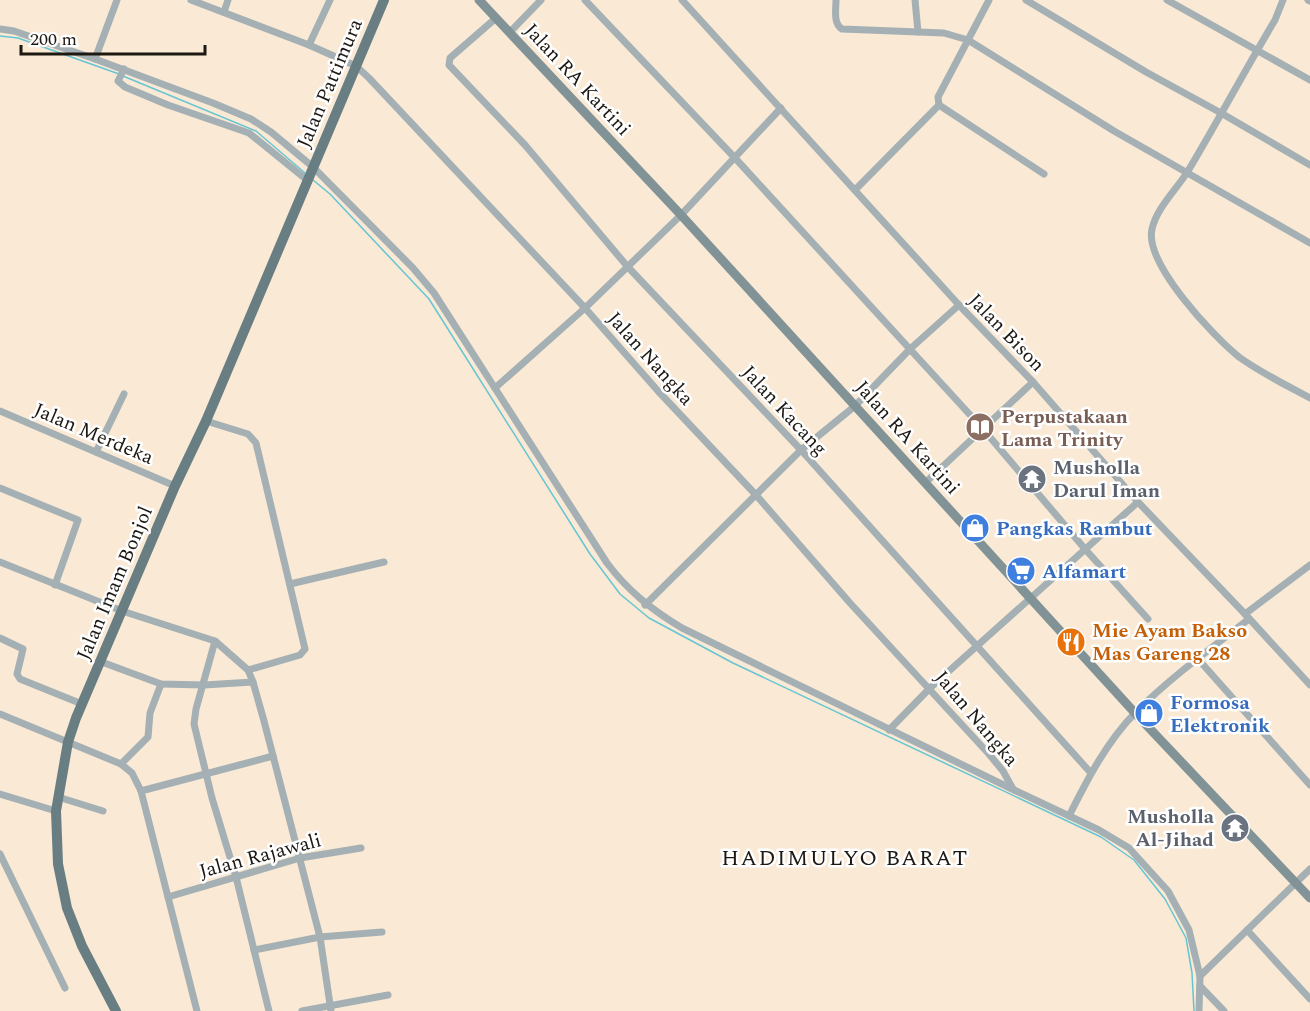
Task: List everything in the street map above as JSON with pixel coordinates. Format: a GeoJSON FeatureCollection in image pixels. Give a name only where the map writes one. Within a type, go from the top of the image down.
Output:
{"type":"FeatureCollection","features":[{"type":"Feature","properties":{"kind":"main road","name":"Jalan Pattimura"},"geometry":{"type":"LineString","coordinates":[[307,180],[384,0]]}},
{"type":"Feature","properties":{"kind":"main road","name":"Jalan RA Kartini"},"geometry":{"type":"LineString","coordinates":[[479,0],[681,215],[1135,713],[1310,898]]}},
{"type":"Feature","properties":{"kind":"main road","name":"Jalan Imam Bonjol"},"geometry":{"type":"LineString","coordinates":[[116,1011],[82,946],[67,908],[58,864],[56,811],[68,742],[99,661],[175,486],[206,421],[307,180]]}},
{"type":"Feature","properties":{"kind":"street"},"geometry":{"type":"LineString","coordinates":[[95,58],[117,0]]}},
{"type":"Feature","properties":{"kind":"street"},"geometry":{"type":"LineString","coordinates":[[191,0],[309,45],[356,66]]}},
{"type":"Feature","properties":{"kind":"street"},"geometry":{"type":"LineString","coordinates":[[224,12],[228,0]]}},
{"type":"Feature","properties":{"kind":"street"},"geometry":{"type":"LineString","coordinates":[[309,45],[330,0]]}},
{"type":"Feature","properties":{"kind":"street"},"geometry":{"type":"LineString","coordinates":[[510,32],[541,0]]}},
{"type":"Feature","properties":{"kind":"street"},"geometry":{"type":"LineString","coordinates":[[585,0],[735,158],[982,429],[1084,549],[1149,619]]}},
{"type":"Feature","properties":{"kind":"street","name":"Jalan Bison"},"geometry":{"type":"LineString","coordinates":[[682,0],[959,306],[1032,382],[1138,502],[1310,685]]}},
{"type":"Feature","properties":{"kind":"street"},"geometry":{"type":"LineString","coordinates":[[836,0],[836,22],[842,29],[944,33],[968,40],[1114,131],[1310,243]]}},
{"type":"Feature","properties":{"kind":"street"},"geometry":{"type":"LineString","coordinates":[[915,0],[918,32]]}},
{"type":"Feature","properties":{"kind":"street"},"geometry":{"type":"LineString","coordinates":[[989,0],[938,97],[939,105],[1044,174]]}},
{"type":"Feature","properties":{"kind":"street"},"geometry":{"type":"LineString","coordinates":[[1026,0],[1146,72],[1310,165]]}},
{"type":"Feature","properties":{"kind":"street"},"geometry":{"type":"LineString","coordinates":[[1167,0],[1310,80]]}},
{"type":"Feature","properties":{"kind":"street"},"geometry":{"type":"LineString","coordinates":[[1283,0],[1258,51],[1187,173],[1157,217],[1152,230],[1152,245],[1156,258],[1192,311],[1237,355],[1310,398]]}},
{"type":"Feature","properties":{"kind":"street","name":"Jalan Kacang"},"geometry":{"type":"LineString","coordinates":[[496,18],[450,58],[449,65],[525,145],[627,266],[801,450],[1090,772]]}},
{"type":"Feature","properties":{"kind":"street"},"geometry":{"type":"LineString","coordinates":[[0,29],[95,58],[122,73],[119,82],[125,87],[168,105],[249,133],[307,180]]}},
{"type":"Feature","properties":{"kind":"street","name":"Jalan Nangka"},"geometry":{"type":"LineString","coordinates":[[356,66],[585,308],[756,495],[850,603],[996,762],[1014,790]]}},
{"type":"Feature","properties":{"kind":"street","name":"Jalan Nangka"},"geometry":{"type":"LineString","coordinates":[[122,73],[251,119],[271,132],[313,167],[413,268],[434,293],[607,564],[622,583],[645,604],[682,628],[1014,790]]}},
{"type":"Feature","properties":{"kind":"street"},"geometry":{"type":"LineString","coordinates":[[855,190],[939,105]]}},
{"type":"Feature","properties":{"kind":"street"},"geometry":{"type":"LineString","coordinates":[[495,388],[585,308],[681,215],[781,108]]}},
{"type":"Feature","properties":{"kind":"street"},"geometry":{"type":"LineString","coordinates":[[645,604],[801,450],[855,406],[910,350],[959,306]]}},
{"type":"Feature","properties":{"kind":"street"},"geometry":{"type":"LineString","coordinates":[[925,483],[1032,382]]}},
{"type":"Feature","properties":{"kind":"street"},"geometry":{"type":"LineString","coordinates":[[96,452],[124,394]]}},
{"type":"Feature","properties":{"kind":"street","name":"Jalan Merdeka"},"geometry":{"type":"LineString","coordinates":[[0,411],[175,486]]}},
{"type":"Feature","properties":{"kind":"street"},"geometry":{"type":"LineString","coordinates":[[206,421],[248,434],[256,443],[304,651],[300,655],[248,670]]}},
{"type":"Feature","properties":{"kind":"street"},"geometry":{"type":"LineString","coordinates":[[0,488],[78,520],[55,585]]}},
{"type":"Feature","properties":{"kind":"street"},"geometry":{"type":"LineString","coordinates":[[889,730],[930,688],[1138,502]]}},
{"type":"Feature","properties":{"kind":"street"},"geometry":{"type":"LineString","coordinates":[[0,562],[122,611],[215,641],[248,670],[320,937],[331,1008]]}},
{"type":"Feature","properties":{"kind":"street"},"geometry":{"type":"LineString","coordinates":[[290,584],[384,562]]}},
{"type":"Feature","properties":{"kind":"street"},"geometry":{"type":"LineString","coordinates":[[1069,816],[1090,772],[1135,713],[1310,565]]}},
{"type":"Feature","properties":{"kind":"street"},"geometry":{"type":"LineString","coordinates":[[0,638],[23,649],[17,674],[20,680],[82,704]]}},
{"type":"Feature","properties":{"kind":"street"},"geometry":{"type":"LineString","coordinates":[[215,641],[194,724],[236,877],[269,1011]]}},
{"type":"Feature","properties":{"kind":"street"},"geometry":{"type":"LineString","coordinates":[[1198,659],[1310,784]]}},
{"type":"Feature","properties":{"kind":"street"},"geometry":{"type":"LineString","coordinates":[[99,661],[161,684],[204,685],[253,682]]}},
{"type":"Feature","properties":{"kind":"street"},"geometry":{"type":"LineString","coordinates":[[122,764],[148,737],[151,708],[161,684]]}},
{"type":"Feature","properties":{"kind":"street"},"geometry":{"type":"LineString","coordinates":[[0,714],[122,764],[132,773],[141,791],[197,1011]]}},
{"type":"Feature","properties":{"kind":"street"},"geometry":{"type":"LineString","coordinates":[[141,791],[273,756]]}},
{"type":"Feature","properties":{"kind":"street"},"geometry":{"type":"LineString","coordinates":[[1014,790],[1106,833],[1129,848],[1168,891],[1189,930],[1200,976],[1199,1011]]}},
{"type":"Feature","properties":{"kind":"street"},"geometry":{"type":"LineString","coordinates":[[0,794],[56,811]]}},
{"type":"Feature","properties":{"kind":"street"},"geometry":{"type":"LineString","coordinates":[[58,797],[103,811]]}},
{"type":"Feature","properties":{"kind":"street","name":"Jalan Rajawali"},"geometry":{"type":"LineString","coordinates":[[168,897],[300,858],[361,848]]}},
{"type":"Feature","properties":{"kind":"street"},"geometry":{"type":"LineString","coordinates":[[0,854],[65,988]]}},
{"type":"Feature","properties":{"kind":"street"},"geometry":{"type":"LineString","coordinates":[[1200,976],[1310,869]]}},
{"type":"Feature","properties":{"kind":"street"},"geometry":{"type":"LineString","coordinates":[[1247,930],[1310,999]]}},
{"type":"Feature","properties":{"kind":"street"},"geometry":{"type":"LineString","coordinates":[[254,950],[320,937],[381,932]]}},
{"type":"Feature","properties":{"kind":"street"},"geometry":{"type":"LineString","coordinates":[[1200,986],[1224,1011]]}},
{"type":"Feature","properties":{"kind":"street"},"geometry":{"type":"LineString","coordinates":[[302,1011],[331,1008],[388,995]]}},
{"type":"Feature","properties":{"kind":"waterway"},"geometry":{"type":"LineString","coordinates":[[0,36],[18,38],[119,74]]}},
{"type":"Feature","properties":{"kind":"waterway"},"geometry":{"type":"LineString","coordinates":[[123,76],[256,131],[305,173]]}},
{"type":"Feature","properties":{"kind":"waterway"},"geometry":{"type":"LineString","coordinates":[[313,180],[330,194],[429,299],[590,554],[620,594],[649,618],[733,663],[1101,837],[1134,860],[1165,899],[1186,938],[1192,973],[1194,1011]]}},
{"type":"Feature","properties":{"kind":"place","name":"Perpustakaan Lama Trinity"},"geometry":{"type":"Point","coordinates":[980,427]}},
{"type":"Feature","properties":{"kind":"place","name":"Musholla Darul Iman"},"geometry":{"type":"Point","coordinates":[1032,479]}},
{"type":"Feature","properties":{"kind":"place","name":"Pangkas Rambut"},"geometry":{"type":"Point","coordinates":[975,528]}},
{"type":"Feature","properties":{"kind":"place","name":"Alfamart"},"geometry":{"type":"Point","coordinates":[1021,571]}},
{"type":"Feature","properties":{"kind":"place","name":"Mie Ayam Bakso Mas Gareng 28"},"geometry":{"type":"Point","coordinates":[1071,642]}},
{"type":"Feature","properties":{"kind":"place","name":"Formosa Elektronik"},"geometry":{"type":"Point","coordinates":[1149,713]}},
{"type":"Feature","properties":{"kind":"place","name":"Musholla Al-Jihad"},"geometry":{"type":"Point","coordinates":[1235,828]}},
{"type":"Feature","properties":{"kind":"district","name":"HADIMULYO BARAT"},"geometry":{"type":"Point","coordinates":[845,857]}}]}
